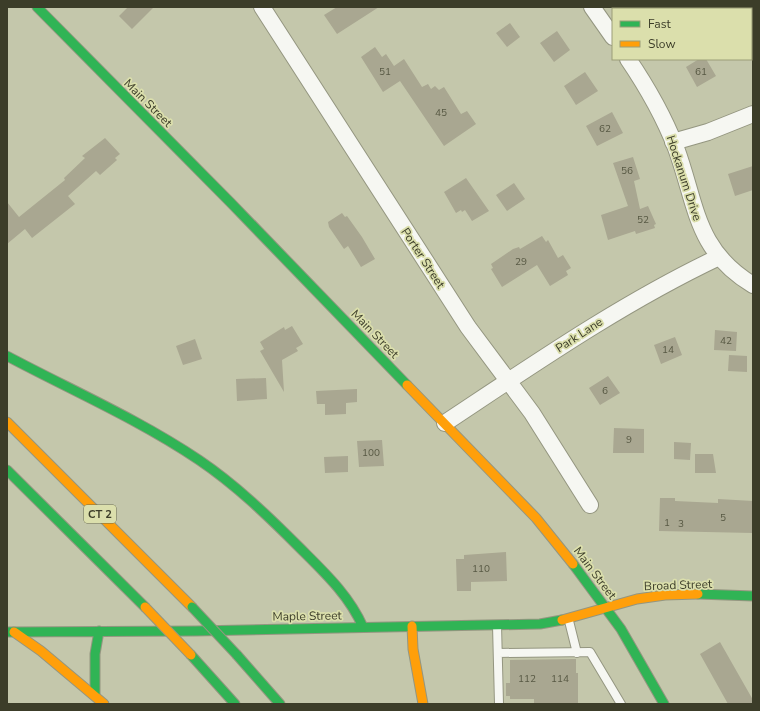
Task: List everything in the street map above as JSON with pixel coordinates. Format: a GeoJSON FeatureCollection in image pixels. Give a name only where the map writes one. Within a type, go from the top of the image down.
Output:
{"type":"FeatureCollection","features":[{"type":"Feature","properties":{"kind":"main road","name":"Main Street"},"geometry":{"type":"LineString","coordinates":[[37,7],[445,423],[536,518],[571,560],[621,629],[664,704]]}},
{"type":"Feature","properties":{"kind":"main road"},"geometry":{"type":"LineString","coordinates":[[7,356],[157,434],[214,471],[265,513],[346,595],[357,613],[363,627]]}},
{"type":"Feature","properties":{"kind":"main road","name":"CT 2"},"geometry":{"type":"LineString","coordinates":[[7,422],[192,607],[280,704]]}},
{"type":"Feature","properties":{"kind":"main road","name":"CT 2"},"geometry":{"type":"LineString","coordinates":[[7,470],[145,607],[235,704]]}},
{"type":"Feature","properties":{"kind":"main road","name":"Broad Street"},"geometry":{"type":"LineString","coordinates":[[605,607],[639,598],[655,596],[753,596]]}},
{"type":"Feature","properties":{"kind":"main road","name":"Maple Street"},"geometry":{"type":"LineString","coordinates":[[10,632],[540,624],[568,620],[605,607]]}},
{"type":"Feature","properties":{"kind":"main road"},"geometry":{"type":"LineString","coordinates":[[412,626],[423,704]]}},
{"type":"Feature","properties":{"kind":"main road"},"geometry":{"type":"LineString","coordinates":[[95,694],[95,654],[99,631]]}},
{"type":"Feature","properties":{"kind":"main road"},"geometry":{"type":"LineString","coordinates":[[10,632],[39,648],[83,687],[95,694],[104,704]]}},
{"type":"Feature","properties":{"kind":"street","name":"Porter Street"},"geometry":{"type":"LineString","coordinates":[[262,7],[468,327],[532,413],[590,505]]}},
{"type":"Feature","properties":{"kind":"street"},"geometry":{"type":"LineString","coordinates":[[592,7],[612,36]]}},
{"type":"Feature","properties":{"kind":"street","name":"Hockanum Drive"},"geometry":{"type":"LineString","coordinates":[[629,60],[657,106],[674,142],[698,221],[708,243],[719,257],[738,275],[753,285]]}},
{"type":"Feature","properties":{"kind":"street"},"geometry":{"type":"LineString","coordinates":[[674,142],[708,132],[753,114]]}},
{"type":"Feature","properties":{"kind":"street","name":"Park Lane"},"geometry":{"type":"LineString","coordinates":[[445,423],[612,313],[672,280],[719,257]]}},
{"type":"Feature","properties":{"kind":"lane"},"geometry":{"type":"LineString","coordinates":[[568,620],[577,653]]}},
{"type":"Feature","properties":{"kind":"lane"},"geometry":{"type":"LineString","coordinates":[[497,625],[499,704]]}},
{"type":"Feature","properties":{"kind":"lane"},"geometry":{"type":"LineString","coordinates":[[498,653],[590,652],[621,704]]}},
{"type":"Feature","properties":{"kind":"building"},"geometry":{"type":"Polygon","coordinates":[[[128,7],[154,7],[132,29],[119,16],[128,7]]]}},
{"type":"Feature","properties":{"kind":"building"},"geometry":{"type":"Polygon","coordinates":[[[337,7],[379,7],[337,34],[324,15],[337,7]]]}},
{"type":"Feature","properties":{"kind":"building"},"geometry":{"type":"Polygon","coordinates":[[[510,23],[520,37],[507,47],[496,33],[510,23]]]}},
{"type":"Feature","properties":{"kind":"building"},"geometry":{"type":"Polygon","coordinates":[[[557,31],[570,50],[554,62],[540,43],[557,31]]]}},
{"type":"Feature","properties":{"kind":"building"},"geometry":{"type":"Polygon","coordinates":[[[375,47],[382,57],[386,54],[394,66],[404,59],[422,87],[428,84],[431,89],[435,86],[439,90],[444,87],[461,114],[467,111],[476,124],[444,146],[400,81],[383,92],[361,57],[375,47]]]}},
{"type":"Feature","properties":{"kind":"building"},"geometry":{"type":"Polygon","coordinates":[[[697,60],[707,60],[716,76],[697,87],[686,67],[697,60]]]}},
{"type":"Feature","properties":{"kind":"building"},"geometry":{"type":"Polygon","coordinates":[[[585,72],[598,91],[576,105],[564,86],[585,72]]]}},
{"type":"Feature","properties":{"kind":"building"},"geometry":{"type":"Polygon","coordinates":[[[612,112],[623,133],[597,146],[586,126],[612,112]]]}},
{"type":"Feature","properties":{"kind":"building"},"geometry":{"type":"Polygon","coordinates":[[[105,138],[120,154],[115,158],[117,160],[100,175],[96,171],[68,196],[75,204],[32,238],[25,229],[7,244],[7,202],[19,217],[65,180],[64,178],[85,158],[82,156],[105,138]]]}},
{"type":"Feature","properties":{"kind":"building"},"geometry":{"type":"Polygon","coordinates":[[[633,157],[640,179],[634,181],[640,209],[648,206],[656,224],[654,225],[655,228],[636,234],[635,231],[608,240],[601,215],[628,206],[613,163],[633,157]]]}},
{"type":"Feature","properties":{"kind":"building"},"geometry":{"type":"Polygon","coordinates":[[[753,166],[753,190],[735,196],[728,174],[753,166]]]}},
{"type":"Feature","properties":{"kind":"building"},"geometry":{"type":"Polygon","coordinates":[[[466,178],[489,211],[472,221],[465,210],[462,212],[461,210],[456,213],[444,192],[466,178]]]}},
{"type":"Feature","properties":{"kind":"building"},"geometry":{"type":"Polygon","coordinates":[[[514,183],[525,199],[507,211],[496,195],[514,183]]]}},
{"type":"Feature","properties":{"kind":"building"},"geometry":{"type":"Polygon","coordinates":[[[342,213],[345,217],[347,216],[375,259],[361,267],[348,246],[344,249],[329,227],[328,222],[342,213]]]}},
{"type":"Feature","properties":{"kind":"building"},"geometry":{"type":"Polygon","coordinates":[[[542,236],[546,242],[548,240],[558,258],[563,255],[571,268],[566,271],[568,275],[550,286],[537,265],[502,287],[491,269],[493,268],[491,264],[513,249],[519,247],[520,249],[542,236]]]}},
{"type":"Feature","properties":{"kind":"building"},"geometry":{"type":"Polygon","coordinates":[[[292,326],[303,344],[296,348],[298,351],[282,360],[284,392],[260,351],[264,349],[260,342],[284,327],[285,330],[292,326]]]}},
{"type":"Feature","properties":{"kind":"building"},"geometry":{"type":"Polygon","coordinates":[[[715,330],[737,332],[736,351],[714,350],[715,330]]]}},
{"type":"Feature","properties":{"kind":"building"},"geometry":{"type":"Polygon","coordinates":[[[675,337],[682,355],[661,364],[654,345],[675,337]]]}},
{"type":"Feature","properties":{"kind":"building"},"geometry":{"type":"Polygon","coordinates":[[[195,339],[202,359],[183,365],[176,346],[195,339]]]}},
{"type":"Feature","properties":{"kind":"building"},"geometry":{"type":"Polygon","coordinates":[[[729,355],[747,356],[747,372],[728,371],[729,355]]]}},
{"type":"Feature","properties":{"kind":"building"},"geometry":{"type":"Polygon","coordinates":[[[608,376],[620,393],[600,405],[589,388],[608,376]]]}},
{"type":"Feature","properties":{"kind":"building"},"geometry":{"type":"Polygon","coordinates":[[[266,378],[267,399],[237,401],[236,379],[266,378]]]}},
{"type":"Feature","properties":{"kind":"building"},"geometry":{"type":"Polygon","coordinates":[[[357,389],[357,402],[346,403],[346,414],[325,415],[325,404],[317,404],[316,391],[357,389]]]}},
{"type":"Feature","properties":{"kind":"building"},"geometry":{"type":"Polygon","coordinates":[[[614,428],[644,429],[644,453],[613,453],[614,428]]]}},
{"type":"Feature","properties":{"kind":"building"},"geometry":{"type":"Polygon","coordinates":[[[382,440],[384,466],[359,467],[357,441],[382,440]]]}},
{"type":"Feature","properties":{"kind":"building"},"geometry":{"type":"Polygon","coordinates":[[[674,442],[691,443],[690,460],[674,459],[674,442]]]}},
{"type":"Feature","properties":{"kind":"building"},"geometry":{"type":"Polygon","coordinates":[[[695,454],[713,454],[716,473],[695,473],[695,454]]]}},
{"type":"Feature","properties":{"kind":"building"},"geometry":{"type":"Polygon","coordinates":[[[348,456],[348,472],[325,473],[324,457],[348,456]]]}},
{"type":"Feature","properties":{"kind":"building"},"geometry":{"type":"Polygon","coordinates":[[[660,498],[675,498],[675,501],[718,503],[718,499],[753,501],[753,533],[659,531],[660,498]]]}},
{"type":"Feature","properties":{"kind":"building"},"geometry":{"type":"Polygon","coordinates":[[[506,552],[507,581],[471,582],[471,591],[457,591],[456,559],[464,559],[464,555],[506,552]]]}},
{"type":"Feature","properties":{"kind":"building"},"geometry":{"type":"Polygon","coordinates":[[[720,642],[753,700],[753,704],[728,704],[700,654],[720,642]]]}},
{"type":"Feature","properties":{"kind":"building"},"geometry":{"type":"Polygon","coordinates":[[[576,659],[576,673],[578,673],[578,704],[534,704],[534,699],[510,699],[510,696],[506,696],[506,683],[510,683],[510,660],[576,659]]]}},
{"type":"Feature","properties":{"kind":"traffic: fast"},"geometry":{"type":"LineString","coordinates":[[37,7],[231,203],[407,385]]}},
{"type":"Feature","properties":{"kind":"traffic: fast"},"geometry":{"type":"LineString","coordinates":[[7,356],[152,431],[213,470],[239,490],[263,512],[327,575],[351,605],[363,627]]}},
{"type":"Feature","properties":{"kind":"traffic: fast"},"geometry":{"type":"LineString","coordinates":[[7,470],[145,607]]}},
{"type":"Feature","properties":{"kind":"traffic: fast"},"geometry":{"type":"LineString","coordinates":[[573,564],[621,629],[664,704]]}},
{"type":"Feature","properties":{"kind":"traffic: fast"},"geometry":{"type":"LineString","coordinates":[[698,594],[753,596]]}},
{"type":"Feature","properties":{"kind":"traffic: fast"},"geometry":{"type":"LineString","coordinates":[[192,607],[237,655]]}},
{"type":"Feature","properties":{"kind":"traffic: fast"},"geometry":{"type":"LineString","coordinates":[[7,632],[196,631],[540,624],[562,620]]}},
{"type":"Feature","properties":{"kind":"traffic: fast"},"geometry":{"type":"LineString","coordinates":[[95,694],[95,654],[99,631]]}},
{"type":"Feature","properties":{"kind":"traffic: fast"},"geometry":{"type":"LineString","coordinates":[[191,655],[235,704]]}},
{"type":"Feature","properties":{"kind":"traffic: fast"},"geometry":{"type":"LineString","coordinates":[[237,655],[280,704]]}},
{"type":"Feature","properties":{"kind":"traffic: slow"},"geometry":{"type":"LineString","coordinates":[[407,385],[536,518],[573,564]]}},
{"type":"Feature","properties":{"kind":"traffic: slow"},"geometry":{"type":"LineString","coordinates":[[7,422],[192,607]]}},
{"type":"Feature","properties":{"kind":"traffic: slow"},"geometry":{"type":"LineString","coordinates":[[562,620],[637,599],[665,595],[698,594]]}},
{"type":"Feature","properties":{"kind":"traffic: slow"},"geometry":{"type":"LineString","coordinates":[[145,607],[191,655]]}},
{"type":"Feature","properties":{"kind":"traffic: slow"},"geometry":{"type":"LineString","coordinates":[[412,626],[413,649],[423,704]]}},
{"type":"Feature","properties":{"kind":"traffic: slow"},"geometry":{"type":"LineString","coordinates":[[14,632],[41,651],[104,704]]}}]}
